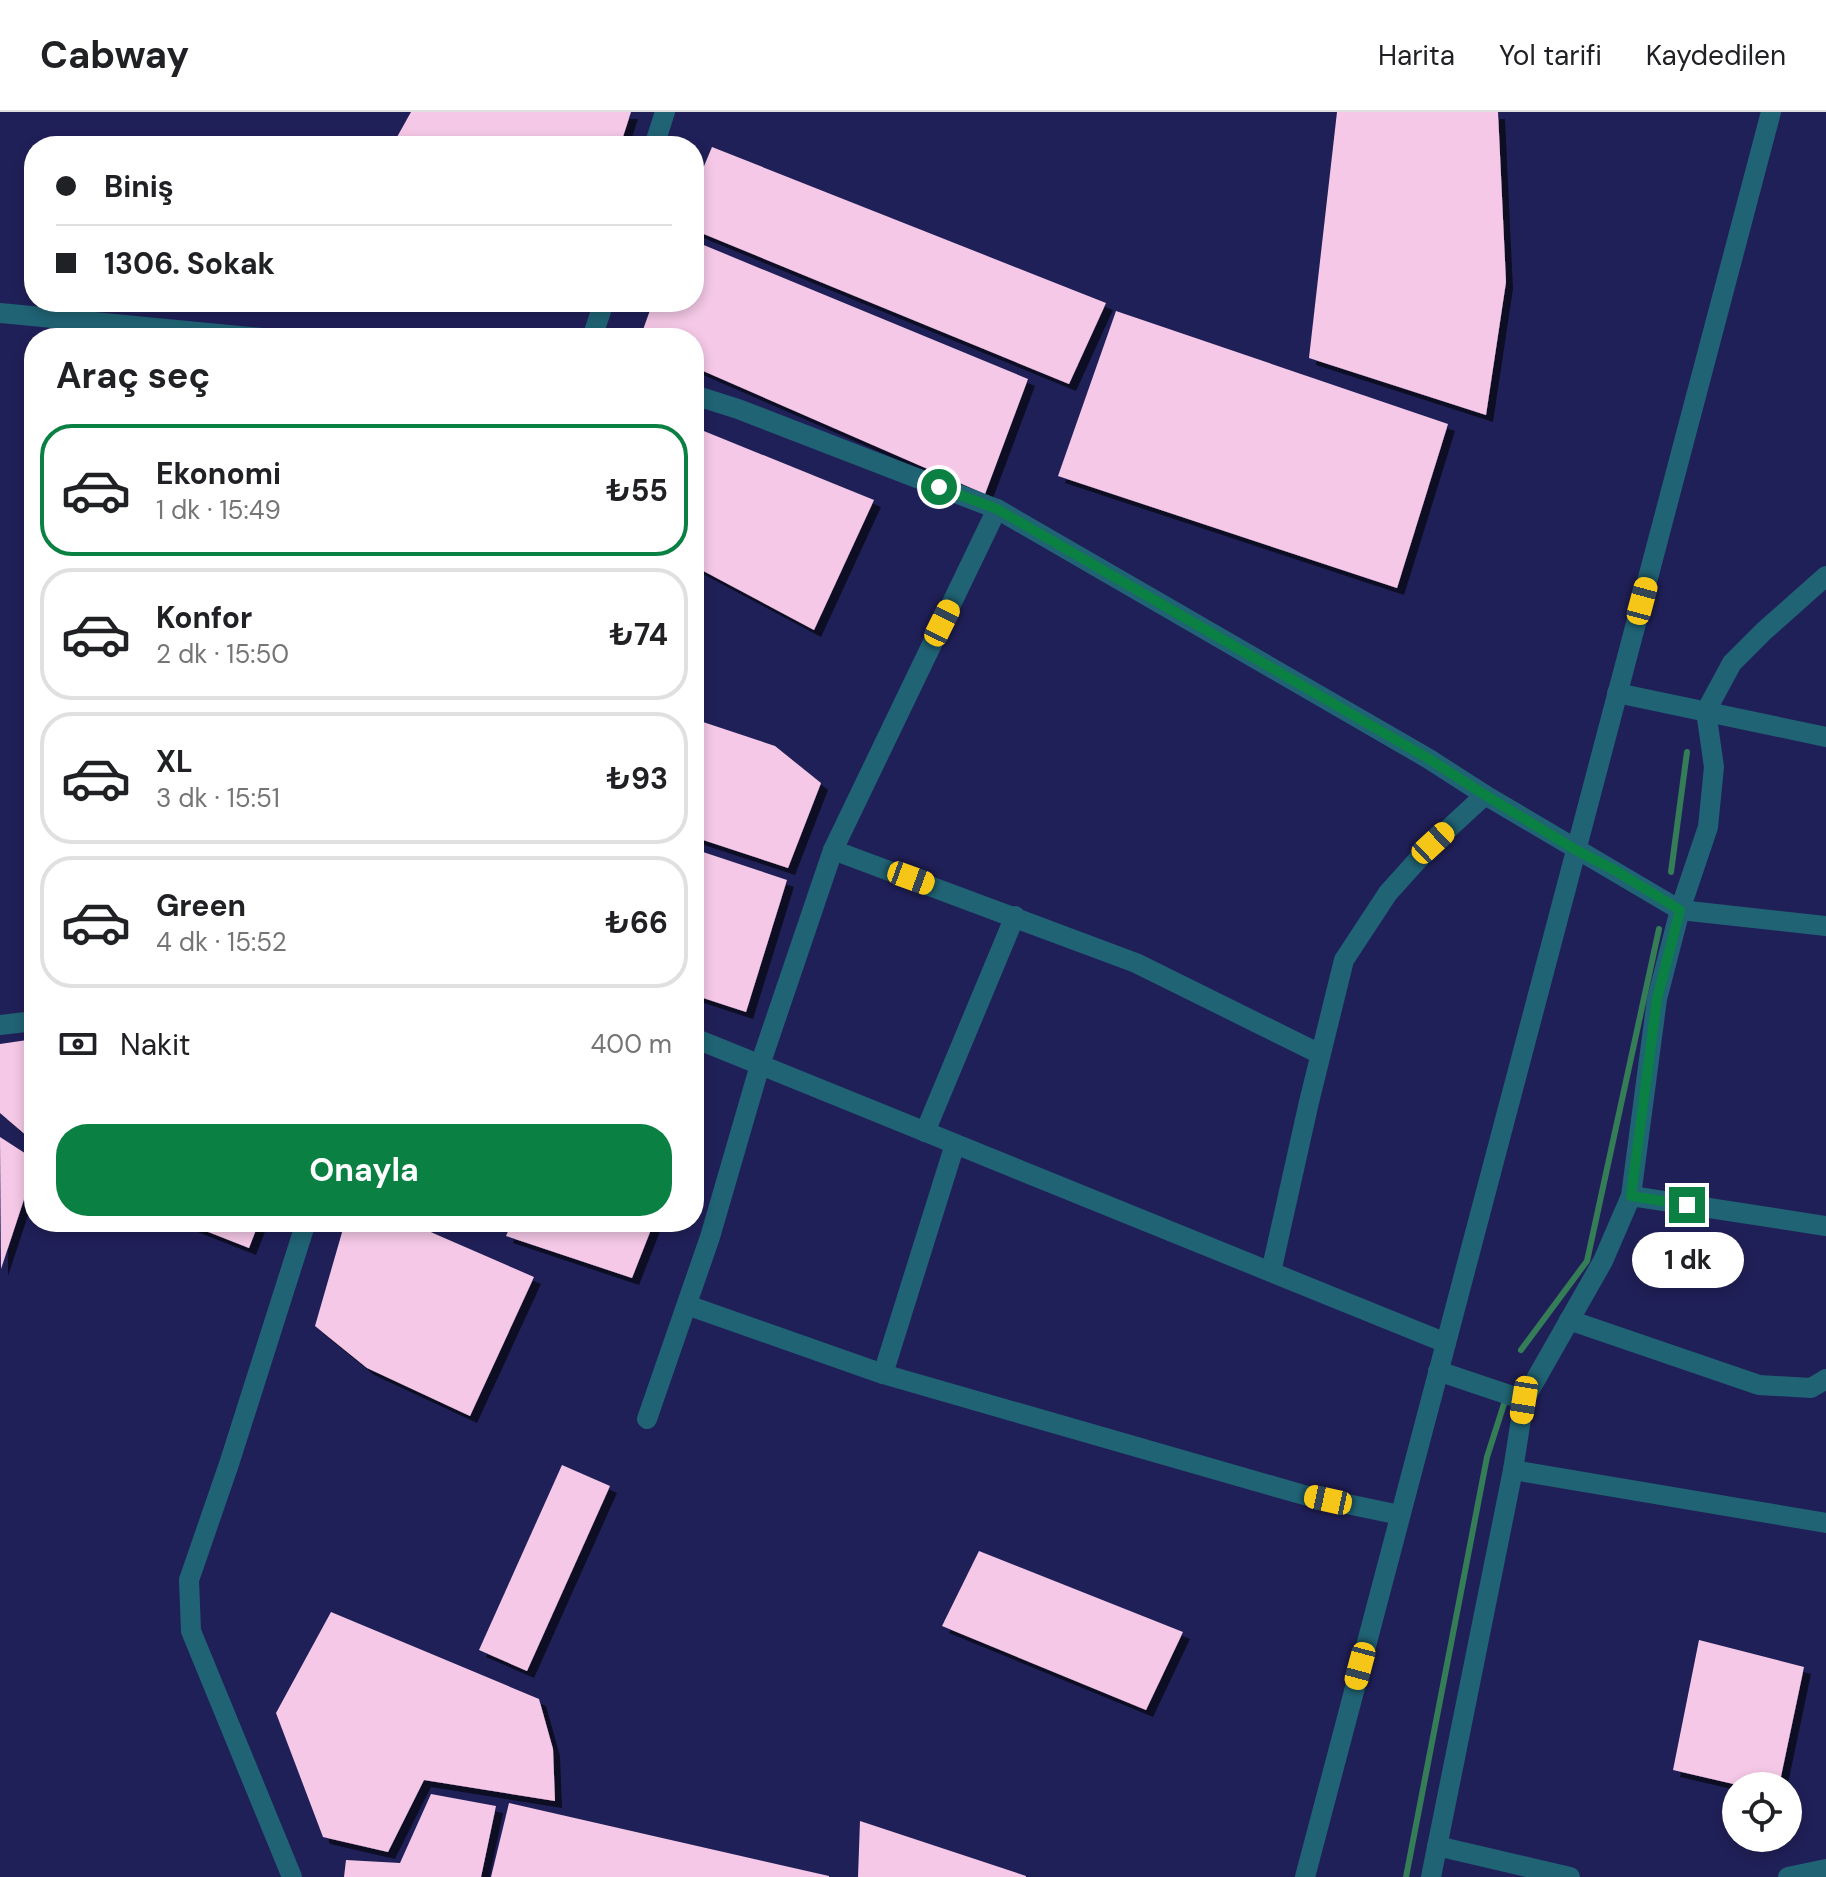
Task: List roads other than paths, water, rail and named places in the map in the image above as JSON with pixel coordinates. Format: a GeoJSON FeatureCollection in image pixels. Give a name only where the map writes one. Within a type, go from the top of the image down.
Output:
{"type":"FeatureCollection","features":[{"type":"Feature","properties":{"kind":"street"},"geometry":{"type":"LineString","coordinates":[[657,136],[665,112]]}},
{"type":"Feature","properties":{"kind":"street"},"geometry":{"type":"LineString","coordinates":[[1305,1877],[1771,112]]}},
{"type":"Feature","properties":{"kind":"street"},"geometry":{"type":"LineString","coordinates":[[0,313],[157,328]]}},
{"type":"Feature","properties":{"kind":"street"},"geometry":{"type":"LineString","coordinates":[[704,398],[997,509],[1416,751],[1680,910],[1826,926]]}},
{"type":"Feature","properties":{"kind":"street"},"geometry":{"type":"LineString","coordinates":[[647,1419],[710,1237],[760,1065],[833,850],[997,509]]}},
{"type":"Feature","properties":{"kind":"street"},"geometry":{"type":"LineString","coordinates":[[1431,1877],[1513,1470],[1524,1400],[1603,1261],[1631,1196],[1657,999],[1680,910],[1708,827],[1714,767],[1706,711],[1732,663],[1826,576]]}},
{"type":"Feature","properties":{"kind":"street"},"geometry":{"type":"LineString","coordinates":[[1617,693],[1826,737]]}},
{"type":"Feature","properties":{"kind":"street"},"geometry":{"type":"LineString","coordinates":[[1271,1272],[1344,960],[1388,893],[1433,843],[1485,795]]}},
{"type":"Feature","properties":{"kind":"street"},"geometry":{"type":"LineString","coordinates":[[833,850],[1136,963],[1320,1054]]}},
{"type":"Feature","properties":{"kind":"street"},"geometry":{"type":"LineString","coordinates":[[925,1132],[1015,916]]}},
{"type":"Feature","properties":{"kind":"street"},"geometry":{"type":"LineString","coordinates":[[0,1025],[24,1022]]}},
{"type":"Feature","properties":{"kind":"street"},"geometry":{"type":"LineString","coordinates":[[704,1042],[1446,1343]]}},
{"type":"Feature","properties":{"kind":"street"},"geometry":{"type":"LineString","coordinates":[[883,1374],[955,1144]]}},
{"type":"Feature","properties":{"kind":"street"},"geometry":{"type":"LineString","coordinates":[[1631,1196],[1826,1226]]}},
{"type":"Feature","properties":{"kind":"street"},"geometry":{"type":"LineString","coordinates":[[292,1877],[191,1631],[189,1580],[303,1232]]}},
{"type":"Feature","properties":{"kind":"street"},"geometry":{"type":"LineString","coordinates":[[687,1305],[883,1374],[1304,1495],[1400,1515]]}},
{"type":"Feature","properties":{"kind":"street"},"geometry":{"type":"LineString","coordinates":[[1569,1320],[1759,1385],[1811,1388],[1826,1379]]}},
{"type":"Feature","properties":{"kind":"street"},"geometry":{"type":"LineString","coordinates":[[1438,1371],[1524,1400]]}},
{"type":"Feature","properties":{"kind":"street"},"geometry":{"type":"LineString","coordinates":[[1513,1470],[1826,1523]]}},
{"type":"Feature","properties":{"kind":"street"},"geometry":{"type":"LineString","coordinates":[[1437,1846],[1570,1877]]}},
{"type":"Feature","properties":{"kind":"street"},"geometry":{"type":"LineString","coordinates":[[1788,1877],[1826,1869]]}},
{"type":"Feature","properties":{"kind":"waterway"},"geometry":{"type":"LineString","coordinates":[[1671,872],[1687,752]]}},
{"type":"Feature","properties":{"kind":"waterway"},"geometry":{"type":"LineString","coordinates":[[1521,1350],[1587,1261],[1659,929]]}},
{"type":"Feature","properties":{"kind":"waterway"},"geometry":{"type":"LineString","coordinates":[[1406,1877],[1487,1457],[1504,1404]]}}]}
